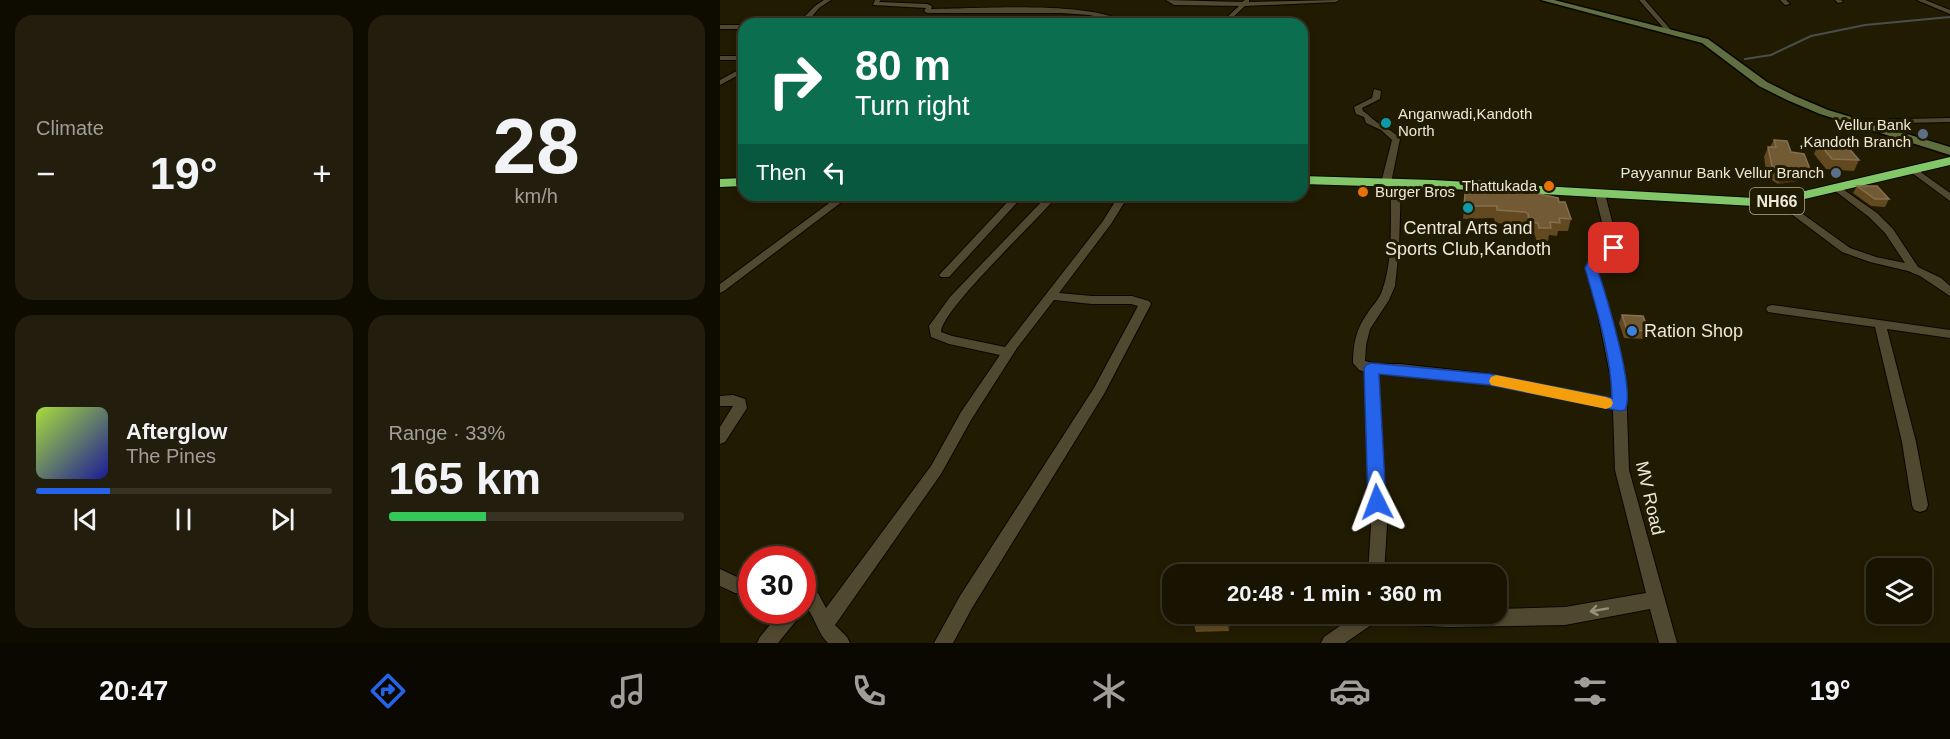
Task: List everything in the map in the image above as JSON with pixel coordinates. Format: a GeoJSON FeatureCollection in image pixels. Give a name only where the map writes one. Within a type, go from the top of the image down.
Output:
{"type":"FeatureCollection","features":[{"type":"Feature","properties":{"kind":"highway","name":"NH66"},"geometry":{"type":"LineString","coordinates":[[1308,180],[1720,202],[1779,201],[1950,161]]}},
{"type":"Feature","properties":{"kind":"highway"},"geometry":{"type":"LineString","coordinates":[[720,183],[738,182]]}},
{"type":"Feature","properties":{"kind":"main road"},"geometry":{"type":"LineString","coordinates":[[1545,0],[1705,41],[1762,84],[1824,112],[1950,151]]}},
{"type":"Feature","properties":{"kind":"street"},"geometry":{"type":"LineString","coordinates":[[810,18],[817,7],[828,0]]}},
{"type":"Feature","properties":{"kind":"street"},"geometry":{"type":"LineString","coordinates":[[878,0],[874,3],[930,7],[927,11],[1042,10],[1116,18]]}},
{"type":"Feature","properties":{"kind":"street"},"geometry":{"type":"LineString","coordinates":[[1168,0],[1173,3],[1336,0]]}},
{"type":"Feature","properties":{"kind":"street"},"geometry":{"type":"LineString","coordinates":[[1642,0],[1669,31]]}},
{"type":"Feature","properties":{"kind":"street"},"geometry":{"type":"LineString","coordinates":[[1920,0],[1950,12]]}},
{"type":"Feature","properties":{"kind":"street"},"geometry":{"type":"LineString","coordinates":[[1229,18],[1246,2]]}},
{"type":"Feature","properties":{"kind":"street"},"geometry":{"type":"LineString","coordinates":[[971,11],[979,4]]}},
{"type":"Feature","properties":{"kind":"street"},"geometry":{"type":"LineString","coordinates":[[1002,18],[1010,10]]}},
{"type":"Feature","properties":{"kind":"street"},"geometry":{"type":"LineString","coordinates":[[720,27],[738,27]]}},
{"type":"Feature","properties":{"kind":"street"},"geometry":{"type":"LineString","coordinates":[[720,58],[738,58]]}},
{"type":"Feature","properties":{"kind":"street"},"geometry":{"type":"LineString","coordinates":[[720,83],[738,72]]}},
{"type":"Feature","properties":{"kind":"street"},"geometry":{"type":"LineString","coordinates":[[1377,91],[1376,99],[1358,107],[1359,112],[1367,116],[1369,122],[1384,128],[1396,139],[1391,183],[1395,224],[1389,288],[1383,303],[1369,319],[1361,334],[1359,363],[1371,368],[1490,379],[1620,406]]}},
{"type":"Feature","properties":{"kind":"street"},"geometry":{"type":"LineString","coordinates":[[1856,122],[1950,120]]}},
{"type":"Feature","properties":{"kind":"street"},"geometry":{"type":"LineString","coordinates":[[1915,171],[1950,198]]}},
{"type":"Feature","properties":{"kind":"street"},"geometry":{"type":"LineString","coordinates":[[1837,188],[1873,215],[1889,231],[1913,267]]}},
{"type":"Feature","properties":{"kind":"street","name":"MV Road"},"geometry":{"type":"LineString","coordinates":[[1600,194],[1614,248],[1593,262],[1591,268],[1603,310],[1619,384],[1622,470],[1668,643]]}},
{"type":"Feature","properties":{"kind":"street"},"geometry":{"type":"LineString","coordinates":[[720,289],[838,201]]}},
{"type":"Feature","properties":{"kind":"street"},"geometry":{"type":"LineString","coordinates":[[945,275],[1013,201]]}},
{"type":"Feature","properties":{"kind":"street"},"geometry":{"type":"LineString","coordinates":[[1008,352],[949,340],[935,334],[935,326],[954,300],[1047,201]]}},
{"type":"Feature","properties":{"kind":"street"},"geometry":{"type":"LineString","coordinates":[[825,625],[936,470],[966,416],[1008,352],[1107,222],[1120,201]]}},
{"type":"Feature","properties":{"kind":"street"},"geometry":{"type":"LineString","coordinates":[[1779,201],[1846,250],[1857,255],[1913,267],[1950,292]]}},
{"type":"Feature","properties":{"kind":"street"},"geometry":{"type":"LineString","coordinates":[[943,643],[966,602],[1099,391],[1145,304],[1132,300],[1092,300],[1050,296]]}},
{"type":"Feature","properties":{"kind":"street"},"geometry":{"type":"LineString","coordinates":[[1772,309],[1950,334]]}},
{"type":"Feature","properties":{"kind":"street"},"geometry":{"type":"LineString","coordinates":[[1880,324],[1909,442],[1920,505]]}},
{"type":"Feature","properties":{"kind":"street"},"geometry":{"type":"LineString","coordinates":[[1371,368],[1379,525],[1377,564]]}},
{"type":"Feature","properties":{"kind":"street"},"geometry":{"type":"LineString","coordinates":[[720,401],[733,400],[740,403],[740,408],[720,438]]}},
{"type":"Feature","properties":{"kind":"street"},"geometry":{"type":"LineString","coordinates":[[720,577],[738,585]]}},
{"type":"Feature","properties":{"kind":"street"},"geometry":{"type":"LineString","coordinates":[[1507,617],[1565,616],[1656,600]]}},
{"type":"Feature","properties":{"kind":"street"},"geometry":{"type":"LineString","coordinates":[[816,605],[825,625],[841,643]]}},
{"type":"Feature","properties":{"kind":"street"},"geometry":{"type":"LineString","coordinates":[[766,643],[782,624]]}},
{"type":"Feature","properties":{"kind":"street"},"geometry":{"type":"LineString","coordinates":[[1330,643],[1357,624]]}},
{"type":"Feature","properties":{"kind":"building"},"geometry":{"type":"Polygon","coordinates":[[[1774,140],[1787,141],[1791,152],[1804,154],[1810,169],[1783,173],[1772,166],[1768,147],[1776,147],[1774,140]]]}},
{"type":"Feature","properties":{"kind":"building"},"geometry":{"type":"Polygon","coordinates":[[[1819,143],[1846,145],[1859,160],[1832,159],[1819,143]]]}},
{"type":"Feature","properties":{"kind":"building"},"geometry":{"type":"Polygon","coordinates":[[[1477,181],[1538,186],[1539,194],[1565,202],[1571,219],[1559,218],[1560,223],[1550,222],[1551,228],[1539,228],[1538,223],[1529,222],[1528,214],[1525,212],[1497,210],[1497,206],[1464,206],[1466,183],[1477,184],[1477,181]]]}},
{"type":"Feature","properties":{"kind":"building"},"geometry":{"type":"Polygon","coordinates":[[[1857,186],[1877,186],[1889,199],[1875,199],[1857,186]]]}},
{"type":"Feature","properties":{"kind":"building"},"geometry":{"type":"Polygon","coordinates":[[[1622,315],[1643,316],[1649,331],[1627,330],[1622,315]]]}},
{"type":"Feature","properties":{"kind":"waterway"},"geometry":{"type":"LineString","coordinates":[[1745,59],[1771,55],[1811,36],[1865,25],[1950,17]]}},
{"type":"Feature","properties":{"kind":"slow traffic"},"geometry":{"type":"LineString","coordinates":[[1496,381],[1606,403]]}},
{"type":"Feature","properties":{"kind":"place","name":"Anganwadi,Kandoth North"},"geometry":{"type":"Point","coordinates":[1386,123]}},
{"type":"Feature","properties":{"kind":"place","name":"Vellur Bank ,Kandoth Branch"},"geometry":{"type":"Point","coordinates":[1923,134]}},
{"type":"Feature","properties":{"kind":"place","name":"Payyannur Bank Vellur Branch"},"geometry":{"type":"Point","coordinates":[1836,173]}},
{"type":"Feature","properties":{"kind":"place","name":"Thattukada"},"geometry":{"type":"Point","coordinates":[1549,186]}},
{"type":"Feature","properties":{"kind":"place","name":"Burger Bros"},"geometry":{"type":"Point","coordinates":[1363,192]}},
{"type":"Feature","properties":{"kind":"place","name":"Central Arts and Sports Club,Kandoth"},"geometry":{"type":"Point","coordinates":[1468,208]}},
{"type":"Feature","properties":{"kind":"place","name":"Ration Shop"},"geometry":{"type":"Point","coordinates":[1632,331]}},
{"type":"Feature","properties":{"kind":"route"},"geometry":{"type":"LineString","coordinates":[[1377,502],[1371,368],[1490,379],[1620,406],[1619,384],[1603,310],[1591,268],[1593,262],[1607,255],[1614,248]]}}]}
